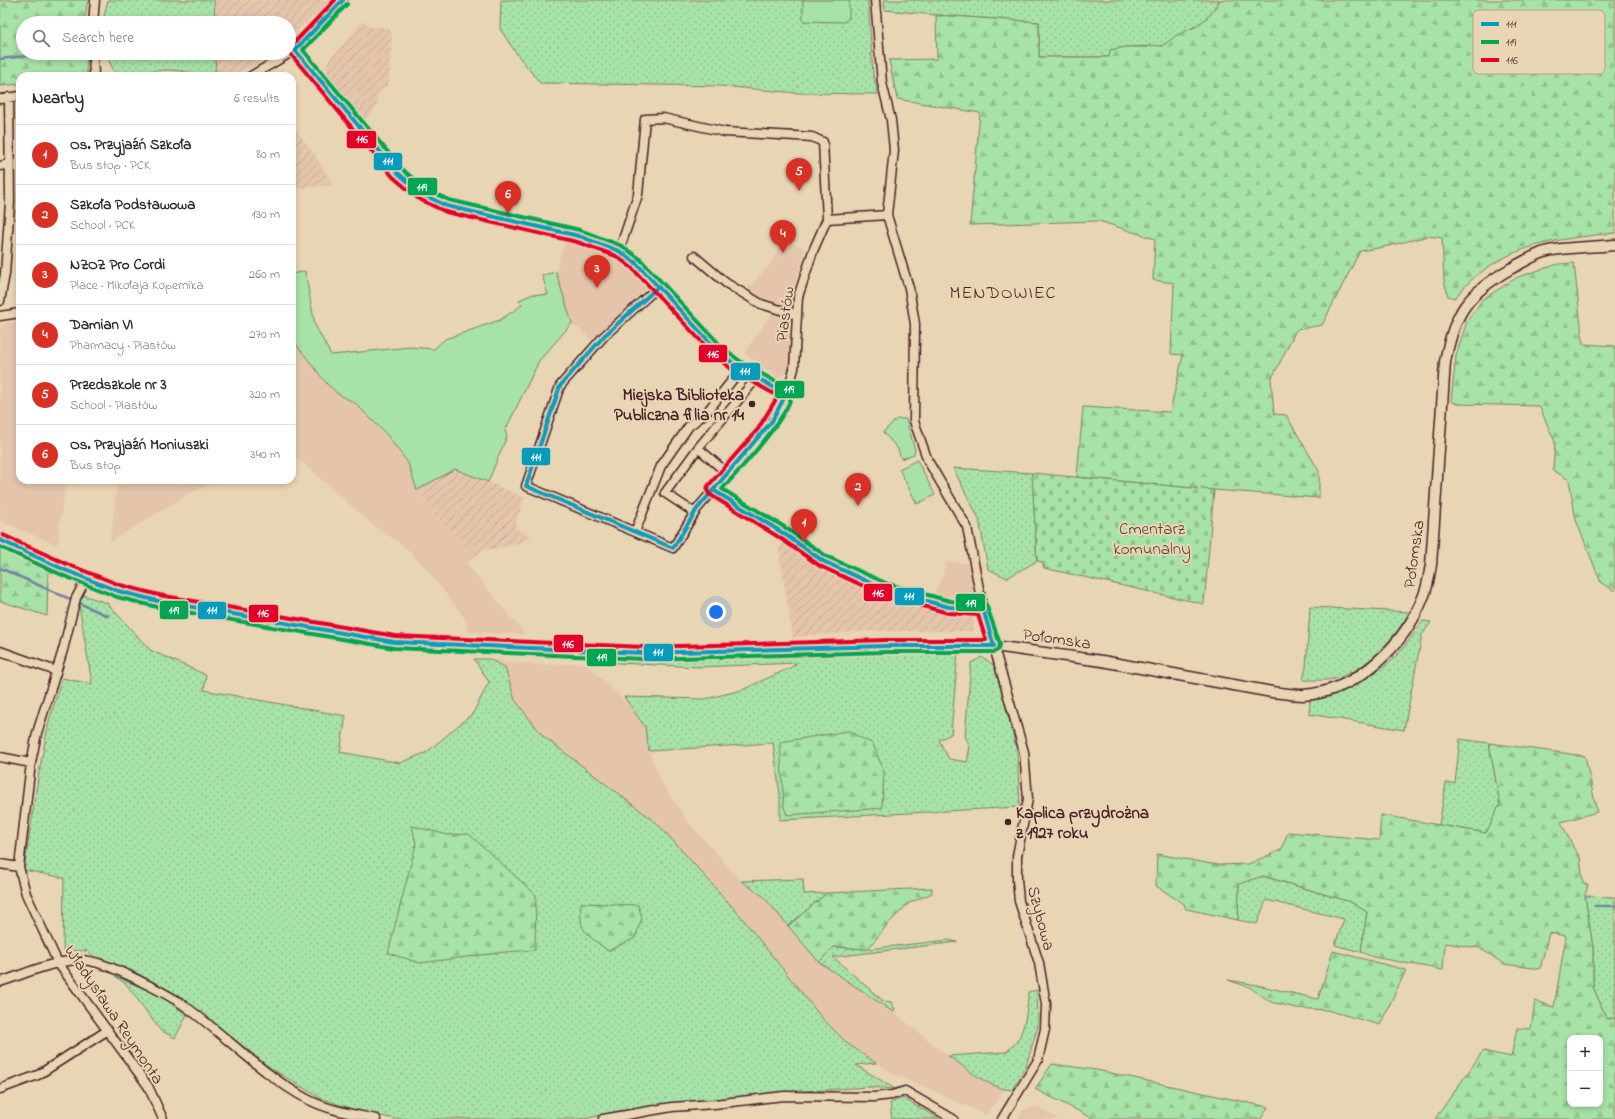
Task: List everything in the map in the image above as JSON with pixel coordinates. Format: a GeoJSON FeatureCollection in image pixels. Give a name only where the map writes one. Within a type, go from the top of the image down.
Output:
{"type":"FeatureCollection","features":[{"type":"Feature","properties":{"kind":"street"},"geometry":{"type":"LineString","coordinates":[[94,16],[95,0]]}},
{"type":"Feature","properties":{"kind":"street"},"geometry":{"type":"LineString","coordinates":[[296,49],[343,0]]}},
{"type":"Feature","properties":{"kind":"street"},"geometry":{"type":"LineString","coordinates":[[826,219],[887,214],[894,150],[891,120],[882,83],[875,0]]}},
{"type":"Feature","properties":{"kind":"street"},"geometry":{"type":"LineString","coordinates":[[296,51],[398,173],[422,194],[447,206],[579,236],[619,250],[636,263],[720,353],[756,379],[786,394]]}},
{"type":"Feature","properties":{"kind":"street"},"geometry":{"type":"LineString","coordinates":[[93,60],[94,72]]}},
{"type":"Feature","properties":{"kind":"street"},"geometry":{"type":"LineString","coordinates":[[258,72],[278,60]]}},
{"type":"Feature","properties":{"kind":"street"},"geometry":{"type":"LineString","coordinates":[[0,301],[5,274],[10,202],[10,164],[4,98],[16,96]]}},
{"type":"Feature","properties":{"kind":"street","name":"Piastów"},"geometry":{"type":"LineString","coordinates":[[619,250],[638,195],[645,119],[663,118],[725,132],[812,137],[823,142],[826,219],[813,251],[798,297],[794,369],[786,394],[776,415],[764,432],[727,473],[695,513],[673,548],[635,532]]}},
{"type":"Feature","properties":{"kind":"street"},"geometry":{"type":"LineString","coordinates":[[0,166],[10,164]]}},
{"type":"Feature","properties":{"kind":"street","name":"Szybowa"},"geometry":{"type":"LineString","coordinates":[[887,214],[909,288],[915,324],[914,421],[928,461],[967,527],[983,609],[1024,752],[1028,799],[1017,856],[1017,879],[1019,901],[1039,963],[1046,1004],[1045,1028],[1038,1060],[1002,1119]]}},
{"type":"Feature","properties":{"kind":"street","name":"Połomska"},"geometry":{"type":"LineString","coordinates":[[0,540],[86,579],[118,591],[158,601],[394,642],[644,654],[902,646],[994,646],[1096,660],[1272,692],[1303,695],[1326,691],[1357,678],[1388,652],[1410,623],[1424,595],[1431,565],[1445,362],[1449,341],[1457,319],[1468,300],[1487,283],[1521,263],[1548,251],[1615,245]]}},
{"type":"Feature","properties":{"kind":"street"},"geometry":{"type":"LineString","coordinates":[[694,256],[726,283],[760,304],[797,315]]}},
{"type":"Feature","properties":{"kind":"street"},"geometry":{"type":"LineString","coordinates":[[658,287],[604,336],[560,386],[526,486],[635,532],[661,466],[689,426],[707,412],[741,369]]}},
{"type":"Feature","properties":{"kind":"street"},"geometry":{"type":"LineString","coordinates":[[0,316],[16,314]]}},
{"type":"Feature","properties":{"kind":"street"},"geometry":{"type":"LineString","coordinates":[[695,513],[665,493],[698,448],[756,379]]}},
{"type":"Feature","properties":{"kind":"street"},"geometry":{"type":"LineString","coordinates":[[698,448],[727,473]]}},
{"type":"Feature","properties":{"kind":"street"},"geometry":{"type":"LineString","coordinates":[[713,490],[823,560],[886,590],[949,607],[983,609]]}},
{"type":"Feature","properties":{"kind":"street","name":"Władysława Reymonta"},"geometry":{"type":"LineString","coordinates":[[86,579],[76,598],[63,650],[37,733],[31,763],[19,867],[26,894],[58,962],[148,1086],[163,1119]]}},
{"type":"Feature","properties":{"kind":"street"},"geometry":{"type":"LineString","coordinates":[[0,652],[56,671]]}},
{"type":"Feature","properties":{"kind":"street"},"geometry":{"type":"LineString","coordinates":[[0,757],[31,763]]}},
{"type":"Feature","properties":{"kind":"street"},"geometry":{"type":"LineString","coordinates":[[0,864],[19,867]]}},
{"type":"Feature","properties":{"kind":"street"},"geometry":{"type":"LineString","coordinates":[[0,982],[58,962],[80,960],[95,963],[118,971],[138,980],[188,1008],[250,1059],[290,1089],[307,1099],[333,1109],[376,1119]]}},
{"type":"Feature","properties":{"kind":"street"},"geometry":{"type":"LineString","coordinates":[[0,1089],[38,1075],[108,1030]]}},
{"type":"Feature","properties":{"kind":"street"},"geometry":{"type":"LineString","coordinates":[[603,1119],[672,1107],[784,1096],[874,1097],[892,1096],[905,1091],[953,1119]]}},
{"type":"Feature","properties":{"kind":"shaded area"},"geometry":{"type":"Polygon","coordinates":[[[214,0],[331,0],[296,32],[296,16],[215,16],[214,0]]]}},
{"type":"Feature","properties":{"kind":"shaded area"},"geometry":{"type":"Polygon","coordinates":[[[363,21],[371,28],[379,26],[388,28],[392,33],[389,83],[377,94],[377,106],[364,122],[328,77],[327,63],[363,21]]]}},
{"type":"Feature","properties":{"kind":"shaded area"},"geometry":{"type":"Polygon","coordinates":[[[215,60],[262,60],[250,68],[236,72],[216,72],[215,60]]]}},
{"type":"Feature","properties":{"kind":"shaded area"},"geometry":{"type":"Polygon","coordinates":[[[296,130],[315,155],[333,185],[296,189],[296,130]]]}},
{"type":"Feature","properties":{"kind":"shaded area"},"geometry":{"type":"Polygon","coordinates":[[[568,241],[608,254],[623,262],[646,284],[645,290],[605,329],[591,340],[579,328],[571,325],[572,323],[556,272],[564,244],[568,241]]]}},
{"type":"Feature","properties":{"kind":"shaded area"},"geometry":{"type":"Polygon","coordinates":[[[781,242],[802,247],[805,253],[794,286],[792,304],[785,307],[765,301],[746,290],[771,263],[781,242]]]}},
{"type":"Feature","properties":{"kind":"shaded area"},"geometry":{"type":"Polygon","coordinates":[[[772,313],[788,317],[791,322],[791,352],[788,371],[777,378],[744,353],[772,313]]]}},
{"type":"Feature","properties":{"kind":"shaded area"},"geometry":{"type":"Polygon","coordinates":[[[16,322],[16,484],[65,484],[57,545],[0,521],[0,328],[5,323],[16,322]]]}},
{"type":"Feature","properties":{"kind":"shaded area"},"geometry":{"type":"Polygon","coordinates":[[[296,344],[327,384],[339,394],[355,403],[386,434],[408,463],[417,490],[438,518],[475,556],[466,563],[525,634],[467,632],[466,620],[424,566],[400,543],[374,526],[296,457],[296,344]]]}},
{"type":"Feature","properties":{"kind":"shaded area"},"geometry":{"type":"Polygon","coordinates":[[[455,468],[525,498],[514,528],[532,537],[510,546],[485,550],[475,556],[438,518],[417,490],[455,468]]]}},
{"type":"Feature","properties":{"kind":"shaded area"},"geometry":{"type":"Polygon","coordinates":[[[117,484],[213,484],[190,493],[110,542],[117,484]]]}},
{"type":"Feature","properties":{"kind":"shaded area"},"geometry":{"type":"Polygon","coordinates":[[[782,542],[832,573],[869,590],[904,602],[973,618],[974,631],[866,631],[793,637],[779,551],[782,542]]]}},
{"type":"Feature","properties":{"kind":"shaded area"},"geometry":{"type":"Polygon","coordinates":[[[946,562],[970,563],[977,597],[974,602],[933,593],[943,577],[946,562]]]}},
{"type":"Feature","properties":{"kind":"shaded area"},"geometry":{"type":"Polygon","coordinates":[[[489,659],[545,665],[585,663],[626,702],[645,727],[647,747],[663,785],[689,823],[741,881],[763,896],[819,962],[891,1010],[948,1056],[1004,1090],[986,1115],[896,1075],[848,1044],[822,1018],[738,913],[658,824],[543,736],[515,700],[505,667],[489,659]]]}},
{"type":"Feature","properties":{"kind":"shaded area"},"geometry":{"type":"Polygon","coordinates":[[[1038,1107],[1059,1119],[1018,1119],[1024,1109],[1038,1107]]]}},
{"type":"Feature","properties":{"kind":"green space"},"geometry":{"type":"Polygon","coordinates":[[[0,0],[88,0],[85,16],[16,16],[16,60],[86,60],[87,72],[16,72],[16,84],[0,86],[0,0]]]}},
{"type":"Feature","properties":{"kind":"green space"},"geometry":{"type":"Polygon","coordinates":[[[108,0],[214,0],[215,16],[104,16],[108,0]]]}},
{"type":"Feature","properties":{"kind":"green space"},"geometry":{"type":"Polygon","coordinates":[[[501,0],[868,0],[873,74],[878,94],[797,93],[720,86],[540,83],[516,53],[500,29],[501,0]]]}},
{"type":"Feature","properties":{"kind":"green space"},"geometry":{"type":"Polygon","coordinates":[[[803,0],[849,0],[849,18],[844,22],[803,21],[803,0]]]}},
{"type":"Feature","properties":{"kind":"green space"},"geometry":{"type":"Polygon","coordinates":[[[884,0],[1220,0],[1210,15],[1202,22],[1162,46],[1126,47],[1110,50],[1109,57],[1039,57],[1039,22],[885,10],[884,0]]]}},
{"type":"Feature","properties":{"kind":"green space"},"geometry":{"type":"Polygon","coordinates":[[[1220,0],[1615,0],[1615,233],[1548,242],[1507,256],[1488,267],[1471,281],[1455,298],[1448,296],[1444,280],[1442,238],[1428,236],[1384,247],[1360,251],[1322,325],[1296,330],[1271,380],[1274,414],[1286,415],[1319,471],[1319,498],[1077,477],[1083,407],[1170,412],[1183,355],[1171,354],[1174,283],[1153,280],[1155,239],[1099,221],[970,225],[980,113],[897,99],[889,60],[937,59],[936,15],[1039,22],[1039,57],[1109,57],[1110,50],[1126,47],[1148,47],[1149,45],[1162,46],[1177,35],[1197,26],[1210,15],[1220,0]]]}},
{"type":"Feature","properties":{"kind":"green space"},"geometry":{"type":"Polygon","coordinates":[[[215,60],[216,72],[188,72],[170,70],[150,72],[114,72],[109,61],[215,60]]]}},
{"type":"Feature","properties":{"kind":"green space"},"geometry":{"type":"Polygon","coordinates":[[[1574,263],[1583,344],[1615,346],[1615,591],[1601,583],[1576,520],[1569,480],[1553,470],[1555,442],[1539,406],[1457,404],[1451,401],[1456,356],[1467,321],[1483,299],[1518,277],[1558,264],[1574,263]]]}},
{"type":"Feature","properties":{"kind":"green space"},"geometry":{"type":"Polygon","coordinates":[[[305,271],[315,325],[331,355],[410,347],[434,349],[445,339],[500,320],[522,305],[519,300],[533,294],[548,295],[542,275],[556,272],[572,323],[539,361],[505,431],[507,436],[488,482],[455,469],[417,490],[408,463],[386,434],[355,403],[338,394],[327,384],[296,344],[296,273],[305,271]]]}},
{"type":"Feature","properties":{"kind":"green space"},"geometry":{"type":"Polygon","coordinates":[[[897,419],[906,419],[915,450],[914,454],[901,459],[898,449],[883,432],[897,419]]]}},
{"type":"Feature","properties":{"kind":"green space"},"geometry":{"type":"Polygon","coordinates":[[[917,460],[935,495],[917,504],[899,469],[917,460]]]}},
{"type":"Feature","properties":{"kind":"green space"},"geometry":{"type":"Polygon","coordinates":[[[953,468],[1032,473],[1037,561],[1007,578],[988,569],[979,519],[953,468]]]}},
{"type":"Feature","properties":{"kind":"green space","name":"Cmentarz komunalny"},"geometry":{"type":"Polygon","coordinates":[[[1032,473],[1214,490],[1204,604],[1044,568],[1042,562],[1037,561],[1032,473]]]}},
{"type":"Feature","properties":{"kind":"green space"},"geometry":{"type":"Polygon","coordinates":[[[0,549],[48,572],[47,616],[0,601],[0,549]]]}},
{"type":"Feature","properties":{"kind":"green space"},"geometry":{"type":"Polygon","coordinates":[[[77,593],[107,603],[150,650],[206,675],[204,690],[346,716],[340,752],[400,763],[427,752],[473,713],[489,682],[474,659],[489,659],[505,667],[515,700],[543,736],[658,824],[738,913],[822,1018],[848,1044],[876,1063],[856,1065],[895,1089],[869,1087],[807,1091],[619,1111],[584,1119],[395,1119],[358,1111],[320,1098],[272,1069],[184,1000],[131,970],[96,958],[87,951],[63,950],[64,878],[24,870],[38,778],[49,721],[62,678],[92,684],[77,593]]]}},
{"type":"Feature","properties":{"kind":"green space"},"geometry":{"type":"Polygon","coordinates":[[[1310,607],[1410,612],[1378,653],[1358,668],[1334,679],[1303,680],[1306,667],[1310,607]]]}},
{"type":"Feature","properties":{"kind":"green space"},"geometry":{"type":"Polygon","coordinates":[[[1423,621],[1431,622],[1422,635],[1404,730],[1309,714],[1310,701],[1355,684],[1385,666],[1402,649],[1423,621]]]}},
{"type":"Feature","properties":{"kind":"green space"},"geometry":{"type":"Polygon","coordinates":[[[824,651],[958,651],[951,734],[939,740],[949,759],[967,762],[970,746],[965,736],[971,663],[982,657],[996,667],[1017,751],[1020,807],[780,820],[780,795],[773,743],[649,751],[645,727],[624,697],[705,699],[742,690],[794,666],[796,663],[699,667],[598,662],[595,656],[700,658],[824,651]]]}},
{"type":"Feature","properties":{"kind":"green space"},"geometry":{"type":"Polygon","coordinates":[[[848,731],[873,744],[884,772],[882,808],[787,815],[784,807],[780,742],[848,731]]]}},
{"type":"Feature","properties":{"kind":"green space"},"geometry":{"type":"Polygon","coordinates":[[[1460,739],[1489,743],[1500,804],[1486,833],[1439,825],[1446,783],[1455,783],[1460,739]]]}},
{"type":"Feature","properties":{"kind":"green space"},"geometry":{"type":"Polygon","coordinates":[[[1489,743],[1585,756],[1597,812],[1561,822],[1574,849],[1580,857],[1583,883],[1588,885],[1585,896],[1593,948],[1593,987],[1607,1019],[1615,1018],[1615,1119],[1435,1119],[1483,1051],[1511,1057],[1517,1028],[1531,1029],[1535,1001],[1554,1007],[1566,936],[1549,933],[1540,969],[1504,964],[1480,948],[1445,943],[1443,970],[1373,957],[1361,952],[1367,912],[1351,902],[1263,876],[1239,884],[1238,920],[1186,909],[1184,904],[1156,886],[1157,854],[1218,865],[1248,864],[1281,850],[1288,832],[1379,840],[1381,815],[1486,833],[1500,804],[1489,743]]]}},
{"type":"Feature","properties":{"kind":"green space"},"geometry":{"type":"Polygon","coordinates":[[[412,826],[448,835],[469,834],[536,895],[535,950],[505,952],[420,963],[388,953],[416,844],[412,826]]]}},
{"type":"Feature","properties":{"kind":"green space"},"geometry":{"type":"Polygon","coordinates":[[[1262,876],[1351,902],[1367,912],[1361,952],[1335,945],[1344,919],[1266,900],[1257,924],[1238,920],[1239,883],[1262,876]]]}},
{"type":"Feature","properties":{"kind":"green space"},"geometry":{"type":"Polygon","coordinates":[[[803,879],[804,894],[827,893],[788,926],[763,896],[741,881],[803,879]]]}},
{"type":"Feature","properties":{"kind":"green space"},"geometry":{"type":"Polygon","coordinates":[[[932,888],[932,893],[909,903],[887,925],[868,949],[834,947],[819,962],[788,926],[827,893],[932,888]]]}},
{"type":"Feature","properties":{"kind":"green space"},"geometry":{"type":"Polygon","coordinates":[[[1585,896],[1615,897],[1615,1018],[1607,1019],[1593,987],[1593,948],[1585,896]]]}},
{"type":"Feature","properties":{"kind":"green space"},"geometry":{"type":"Polygon","coordinates":[[[581,903],[638,905],[642,918],[635,938],[608,951],[585,932],[581,921],[581,903]]]}},
{"type":"Feature","properties":{"kind":"green space"},"geometry":{"type":"Polygon","coordinates":[[[949,940],[957,942],[833,957],[883,1001],[891,1002],[895,1009],[893,1012],[819,962],[834,947],[868,949],[949,940]]]}},
{"type":"Feature","properties":{"kind":"green space"},"geometry":{"type":"Polygon","coordinates":[[[1333,951],[1406,970],[1380,1025],[1327,1010],[1296,1008],[1271,1002],[1249,987],[1228,980],[1318,999],[1333,951]]]}},
{"type":"Feature","properties":{"kind":"green space"},"geometry":{"type":"Polygon","coordinates":[[[115,976],[163,997],[187,1015],[175,1038],[160,1030],[127,985],[115,976]]]}},
{"type":"Feature","properties":{"kind":"green space"},"geometry":{"type":"Polygon","coordinates":[[[1037,990],[1038,1026],[1026,1066],[1012,1090],[1003,1089],[987,1082],[948,1056],[1006,1052],[1020,1036],[1027,1010],[1028,992],[1037,990]]]}},
{"type":"Feature","properties":{"kind":"green space"},"geometry":{"type":"Polygon","coordinates":[[[1052,1064],[1097,1070],[1268,1107],[1261,1119],[1094,1119],[1035,1089],[1052,1064]]]}},
{"type":"Feature","properties":{"kind":"green space"},"geometry":{"type":"Polygon","coordinates":[[[903,1098],[939,1119],[892,1119],[890,1103],[903,1098]]]}},
{"type":"Feature","properties":{"kind":"waterway"},"geometry":{"type":"LineString","coordinates":[[0,59],[16,57]]}},
{"type":"Feature","properties":{"kind":"waterway"},"geometry":{"type":"LineString","coordinates":[[0,568],[108,616]]}},
{"type":"Feature","properties":{"kind":"waterway"},"geometry":{"type":"LineString","coordinates":[[1595,906],[1615,906]]}},
{"type":"Feature","properties":{"kind":"transit line","name":"116"},"geometry":{"type":"LineString","coordinates":[[296,41],[335,0]]}},
{"type":"Feature","properties":{"kind":"transit line","name":"111"},"geometry":{"type":"LineString","coordinates":[[296,49],[343,0]]}},
{"type":"Feature","properties":{"kind":"transit line","name":"119"},"geometry":{"type":"LineString","coordinates":[[0,547],[62,575],[117,597],[157,607],[394,648],[644,659],[886,652],[994,652],[999,649],[1000,644],[986,604],[950,601],[888,584],[826,556],[786,528],[722,489],[776,425],[791,399],[791,390],[744,364],[724,349],[640,259],[622,246],[580,230],[449,200],[425,189],[402,169],[303,50],[347,4]]}},
{"type":"Feature","properties":{"kind":"transit line","name":"111"},"geometry":{"type":"LineString","coordinates":[[296,51],[398,173],[422,194],[447,206],[579,236],[619,251],[636,263],[720,353],[741,369],[786,394],[772,421],[697,509],[673,548],[526,486],[560,386],[604,336],[658,287]]}},
{"type":"Feature","properties":{"kind":"transit line","name":"116"},"geometry":{"type":"LineString","coordinates":[[3,535],[67,564],[120,585],[159,595],[395,636],[644,647],[886,640],[986,640],[978,615],[948,613],[883,595],[820,566],[780,538],[709,494],[707,490],[708,486],[758,429],[778,396],[738,374],[716,357],[632,268],[616,256],[577,242],[446,212],[419,199],[393,177],[296,60]]}},
{"type":"Feature","properties":{"kind":"transit line","name":"111"},"geometry":{"type":"LineString","coordinates":[[0,540],[65,570],[118,591],[158,601],[394,642],[644,653],[886,646],[994,646],[983,609],[949,607],[886,590],[823,561],[783,533],[713,490]]}},
{"type":"Feature","properties":{"kind":"place","name":"Przedszkole nr 3"},"geometry":{"type":"Point","coordinates":[799,191]}},
{"type":"Feature","properties":{"kind":"place","name":"Os. Przyjaźń Moniuszki"},"geometry":{"type":"Point","coordinates":[508,214]}},
{"type":"Feature","properties":{"kind":"place","name":"Damian VI"},"geometry":{"type":"Point","coordinates":[783,253]}},
{"type":"Feature","properties":{"kind":"place","name":"NZOZ Pro Cordi"},"geometry":{"type":"Point","coordinates":[597,288]}},
{"type":"Feature","properties":{"kind":"place","name":"Miejska Biblioteka Publiczna filia nr 14"},"geometry":{"type":"Point","coordinates":[752,404]}},
{"type":"Feature","properties":{"kind":"place","name":"Szkoła Podstawowa"},"geometry":{"type":"Point","coordinates":[858,506]}},
{"type":"Feature","properties":{"kind":"place","name":"Os. Przyjaźń Szkoła"},"geometry":{"type":"Point","coordinates":[804,542]}},
{"type":"Feature","properties":{"kind":"place","name":"Kaplica przydrożna z 1927 roku"},"geometry":{"type":"Point","coordinates":[1008,822]}},
{"type":"Feature","properties":{"kind":"district","name":"MENDOWIEC"},"geometry":{"type":"Point","coordinates":[1003,292]}}]}
